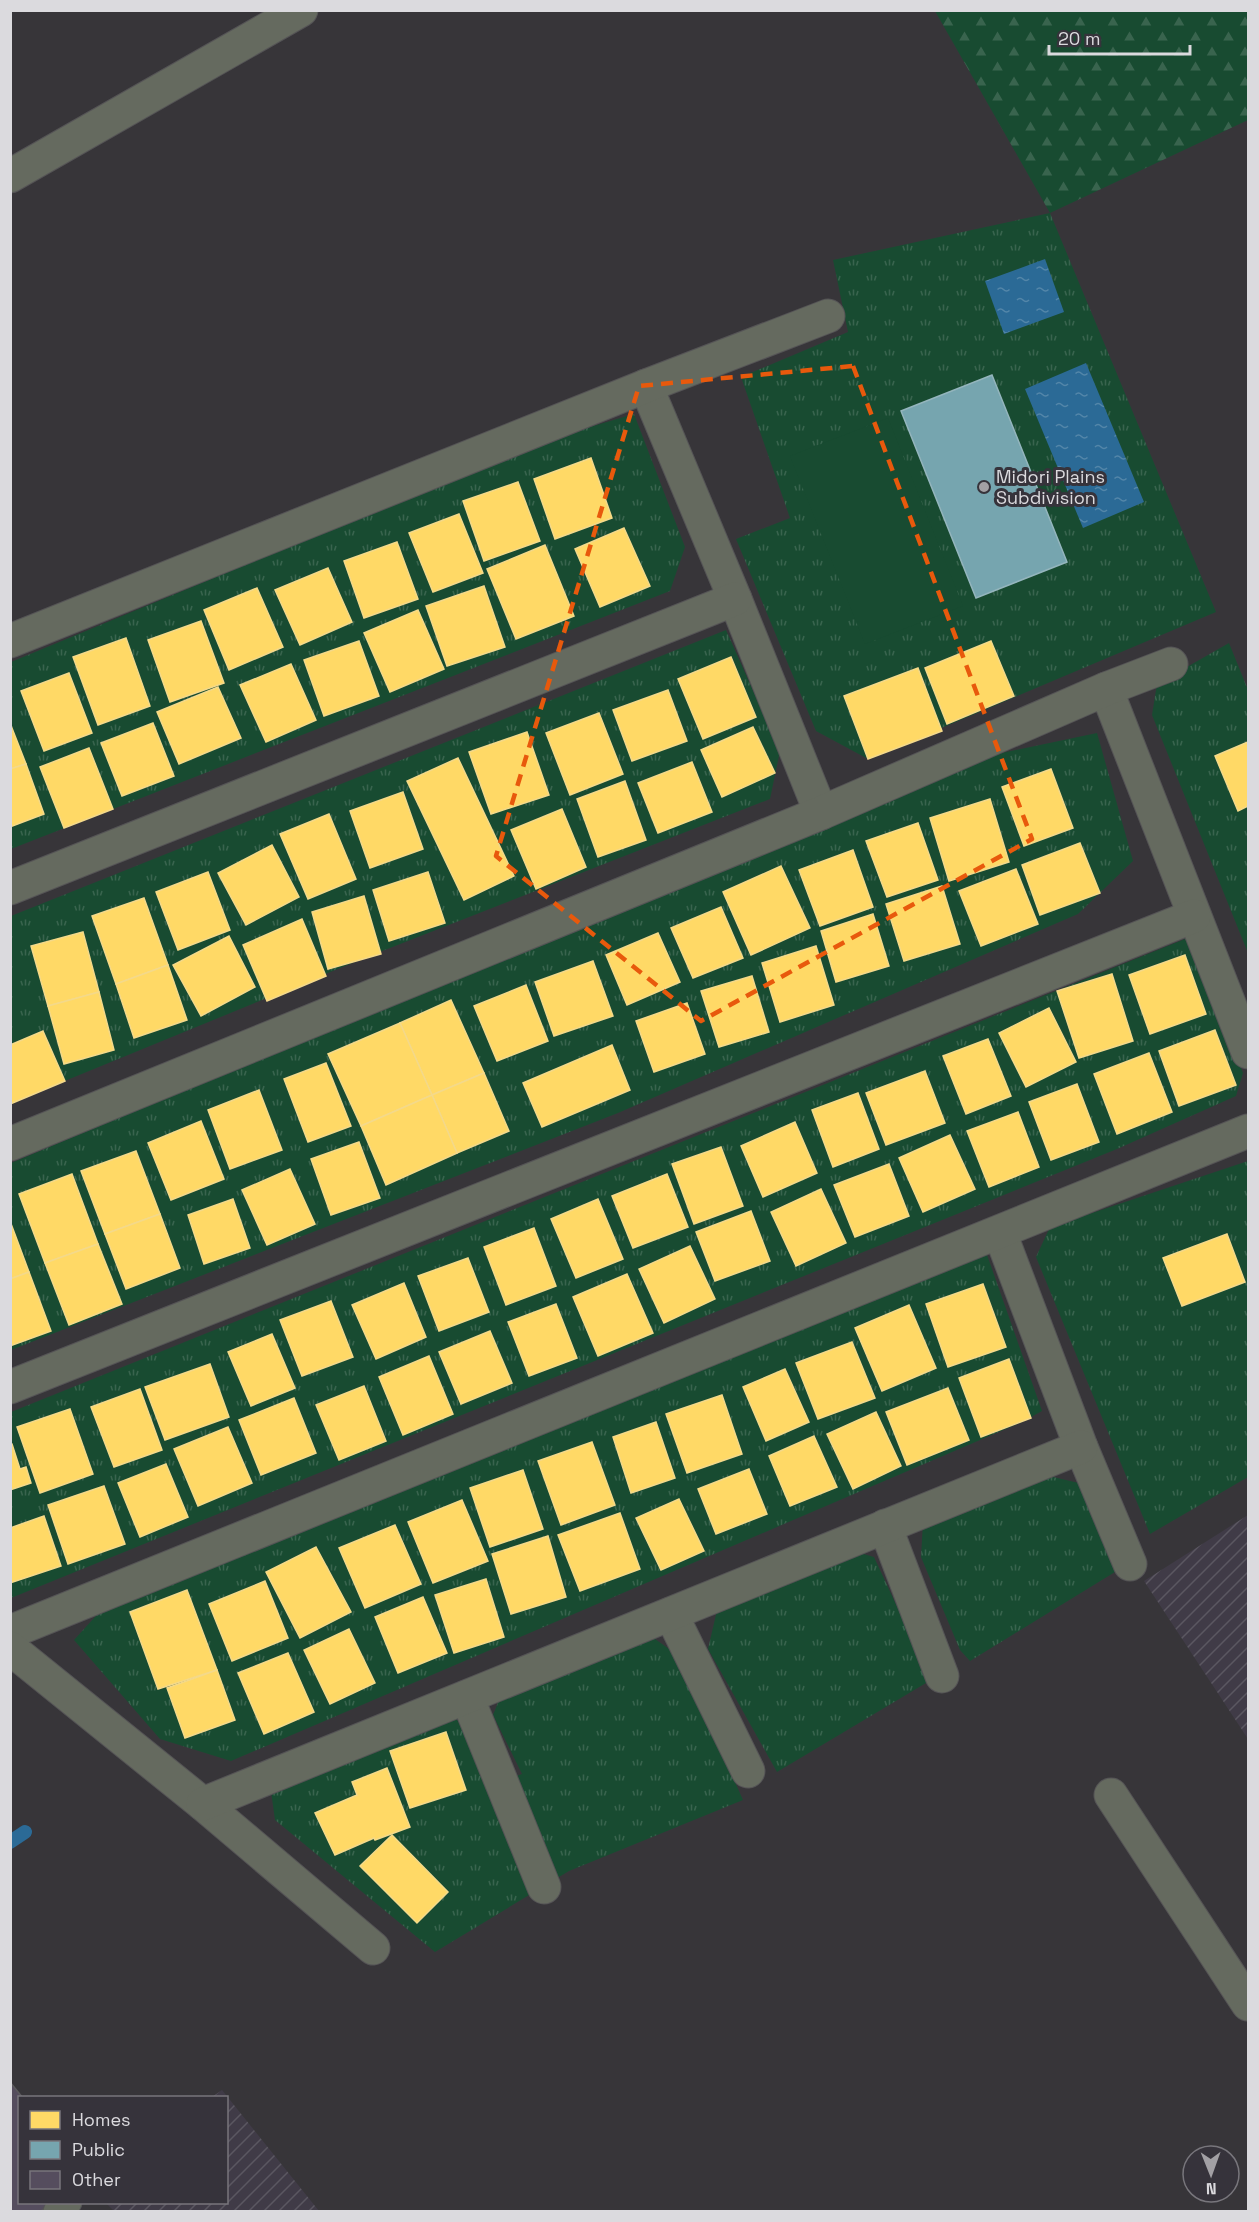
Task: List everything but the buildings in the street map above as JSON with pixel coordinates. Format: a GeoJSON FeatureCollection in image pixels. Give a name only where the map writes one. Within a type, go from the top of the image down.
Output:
{"type":"FeatureCollection","features":[{"type":"Feature","properties":{"kind":"street"},"geometry":{"type":"LineString","coordinates":[[10,176],[301,10]]}},
{"type":"Feature","properties":{"kind":"street"},"geometry":{"type":"LineString","coordinates":[[10,641],[646,386],[828,316]]}},
{"type":"Feature","properties":{"kind":"street"},"geometry":{"type":"LineString","coordinates":[[646,386],[821,813]]}},
{"type":"Feature","properties":{"kind":"street"},"geometry":{"type":"LineString","coordinates":[[10,888],[735,599]]}},
{"type":"Feature","properties":{"kind":"street"},"geometry":{"type":"LineString","coordinates":[[10,1144],[821,813],[1106,689],[1171,664]]}},
{"type":"Feature","properties":{"kind":"street"},"geometry":{"type":"LineString","coordinates":[[1106,689],[1248,1052]]}},
{"type":"Feature","properties":{"kind":"street"},"geometry":{"type":"LineString","coordinates":[[10,1388],[1194,916]]}},
{"type":"Feature","properties":{"kind":"street"},"geometry":{"type":"LineString","coordinates":[[10,1632],[1248,1131]]}},
{"type":"Feature","properties":{"kind":"street"},"geometry":{"type":"LineString","coordinates":[[1000,1233],[1081,1447],[1130,1564]]}},
{"type":"Feature","properties":{"kind":"street"},"geometry":{"type":"LineString","coordinates":[[203,1804],[1081,1447]]}},
{"type":"Feature","properties":{"kind":"street"},"geometry":{"type":"LineString","coordinates":[[885,1526],[942,1676]]}},
{"type":"Feature","properties":{"kind":"street"},"geometry":{"type":"LineString","coordinates":[[671,1614],[748,1771]]}},
{"type":"Feature","properties":{"kind":"street"},"geometry":{"type":"LineString","coordinates":[[10,1648],[203,1804],[374,1948]]}},
{"type":"Feature","properties":{"kind":"street"},"geometry":{"type":"LineString","coordinates":[[468,1697],[544,1887]]}},
{"type":"Feature","properties":{"kind":"street"},"geometry":{"type":"LineString","coordinates":[[1111,1795],[1248,2004]]}},
{"type":"Feature","properties":{"kind":"highlighted area"},"geometry":{"type":"Polygon","coordinates":[[[853,366],[1032,839],[701,1021],[496,856],[639,386],[853,366]]]}},
{"type":"Feature","properties":{"kind":"shaded area"},"geometry":{"type":"Polygon","coordinates":[[[1248,1515],[1248,1739],[1144,1581],[1248,1515]]]}},
{"type":"Feature","properties":{"kind":"shaded area"},"geometry":{"type":"Polygon","coordinates":[[[222,2090],[227,2096],[213,2096],[222,2090]]]}},
{"type":"Feature","properties":{"kind":"shaded area"},"geometry":{"type":"Polygon","coordinates":[[[228,2097],[319,2211],[114,2211],[107,2204],[228,2204],[228,2097]]]}},
{"type":"Feature","properties":{"kind":"green space"},"geometry":{"type":"Polygon","coordinates":[[[935,11],[1248,11],[1248,120],[1050,213],[935,11]]]}},
{"type":"Feature","properties":{"kind":"green space"},"geometry":{"type":"Polygon","coordinates":[[[1050,213],[1216,612],[868,759],[816,731],[736,539],[790,518],[741,377],[848,332],[833,260],[1050,213]]]}},
{"type":"Feature","properties":{"kind":"green space"},"geometry":{"type":"Polygon","coordinates":[[[634,414],[685,547],[670,591],[11,849],[11,662],[549,439],[634,414]]]}},
{"type":"Feature","properties":{"kind":"green space"},"geometry":{"type":"Polygon","coordinates":[[[888,418],[963,606],[865,644],[790,456],[888,418]]]}},
{"type":"Feature","properties":{"kind":"green space"},"geometry":{"type":"Polygon","coordinates":[[[726,630],[780,751],[770,799],[367,957],[11,1103],[11,916],[726,630]]]}},
{"type":"Feature","properties":{"kind":"green space"},"geometry":{"type":"Polygon","coordinates":[[[1229,643],[1248,690],[1248,953],[1152,715],[1157,684],[1229,643]]]}},
{"type":"Feature","properties":{"kind":"green space"},"geometry":{"type":"Polygon","coordinates":[[[1097,733],[1133,861],[1078,914],[618,1113],[11,1350],[11,1163],[982,757],[1097,733]]]}},
{"type":"Feature","properties":{"kind":"green space"},"geometry":{"type":"Polygon","coordinates":[[[1190,937],[1243,1073],[1236,1096],[1117,1149],[11,1598],[11,1412],[1190,937]]]}},
{"type":"Feature","properties":{"kind":"green space"},"geometry":{"type":"Polygon","coordinates":[[[1248,1161],[1248,1477],[1150,1534],[1036,1257],[1050,1227],[1248,1161]]]}},
{"type":"Feature","properties":{"kind":"green space"},"geometry":{"type":"Polygon","coordinates":[[[986,1252],[1042,1411],[1022,1422],[231,1761],[160,1739],[74,1640],[104,1607],[986,1252]]]}},
{"type":"Feature","properties":{"kind":"green space"},"geometry":{"type":"Polygon","coordinates":[[[1032,1472],[1083,1484],[1115,1572],[970,1661],[960,1650],[921,1557],[923,1522],[1032,1472]]]}},
{"type":"Feature","properties":{"kind":"green space"},"geometry":{"type":"Polygon","coordinates":[[[846,1549],[874,1557],[931,1680],[777,1772],[708,1649],[718,1606],[846,1549]]]}},
{"type":"Feature","properties":{"kind":"green space"},"geometry":{"type":"Polygon","coordinates":[[[648,1634],[679,1656],[743,1800],[569,1871],[435,1952],[275,1820],[269,1777],[453,1712],[492,1784],[522,1774],[493,1715],[501,1695],[648,1634]]]}},
{"type":"Feature","properties":{"kind":"water"},"geometry":{"type":"Polygon","coordinates":[[[1045,259],[1064,312],[1004,334],[985,281],[1045,259]]]}},
{"type":"Feature","properties":{"kind":"water"},"geometry":{"type":"Polygon","coordinates":[[[1086,363],[1144,502],[1083,528],[1025,389],[1086,363]]]}},
{"type":"Feature","properties":{"kind":"waterway"},"geometry":{"type":"LineString","coordinates":[[10,1842],[25,1832]]}},
{"type":"Feature","properties":{"kind":"place","name":"Midori Plains Subdivision"},"geometry":{"type":"Point","coordinates":[984,487]}}]}
